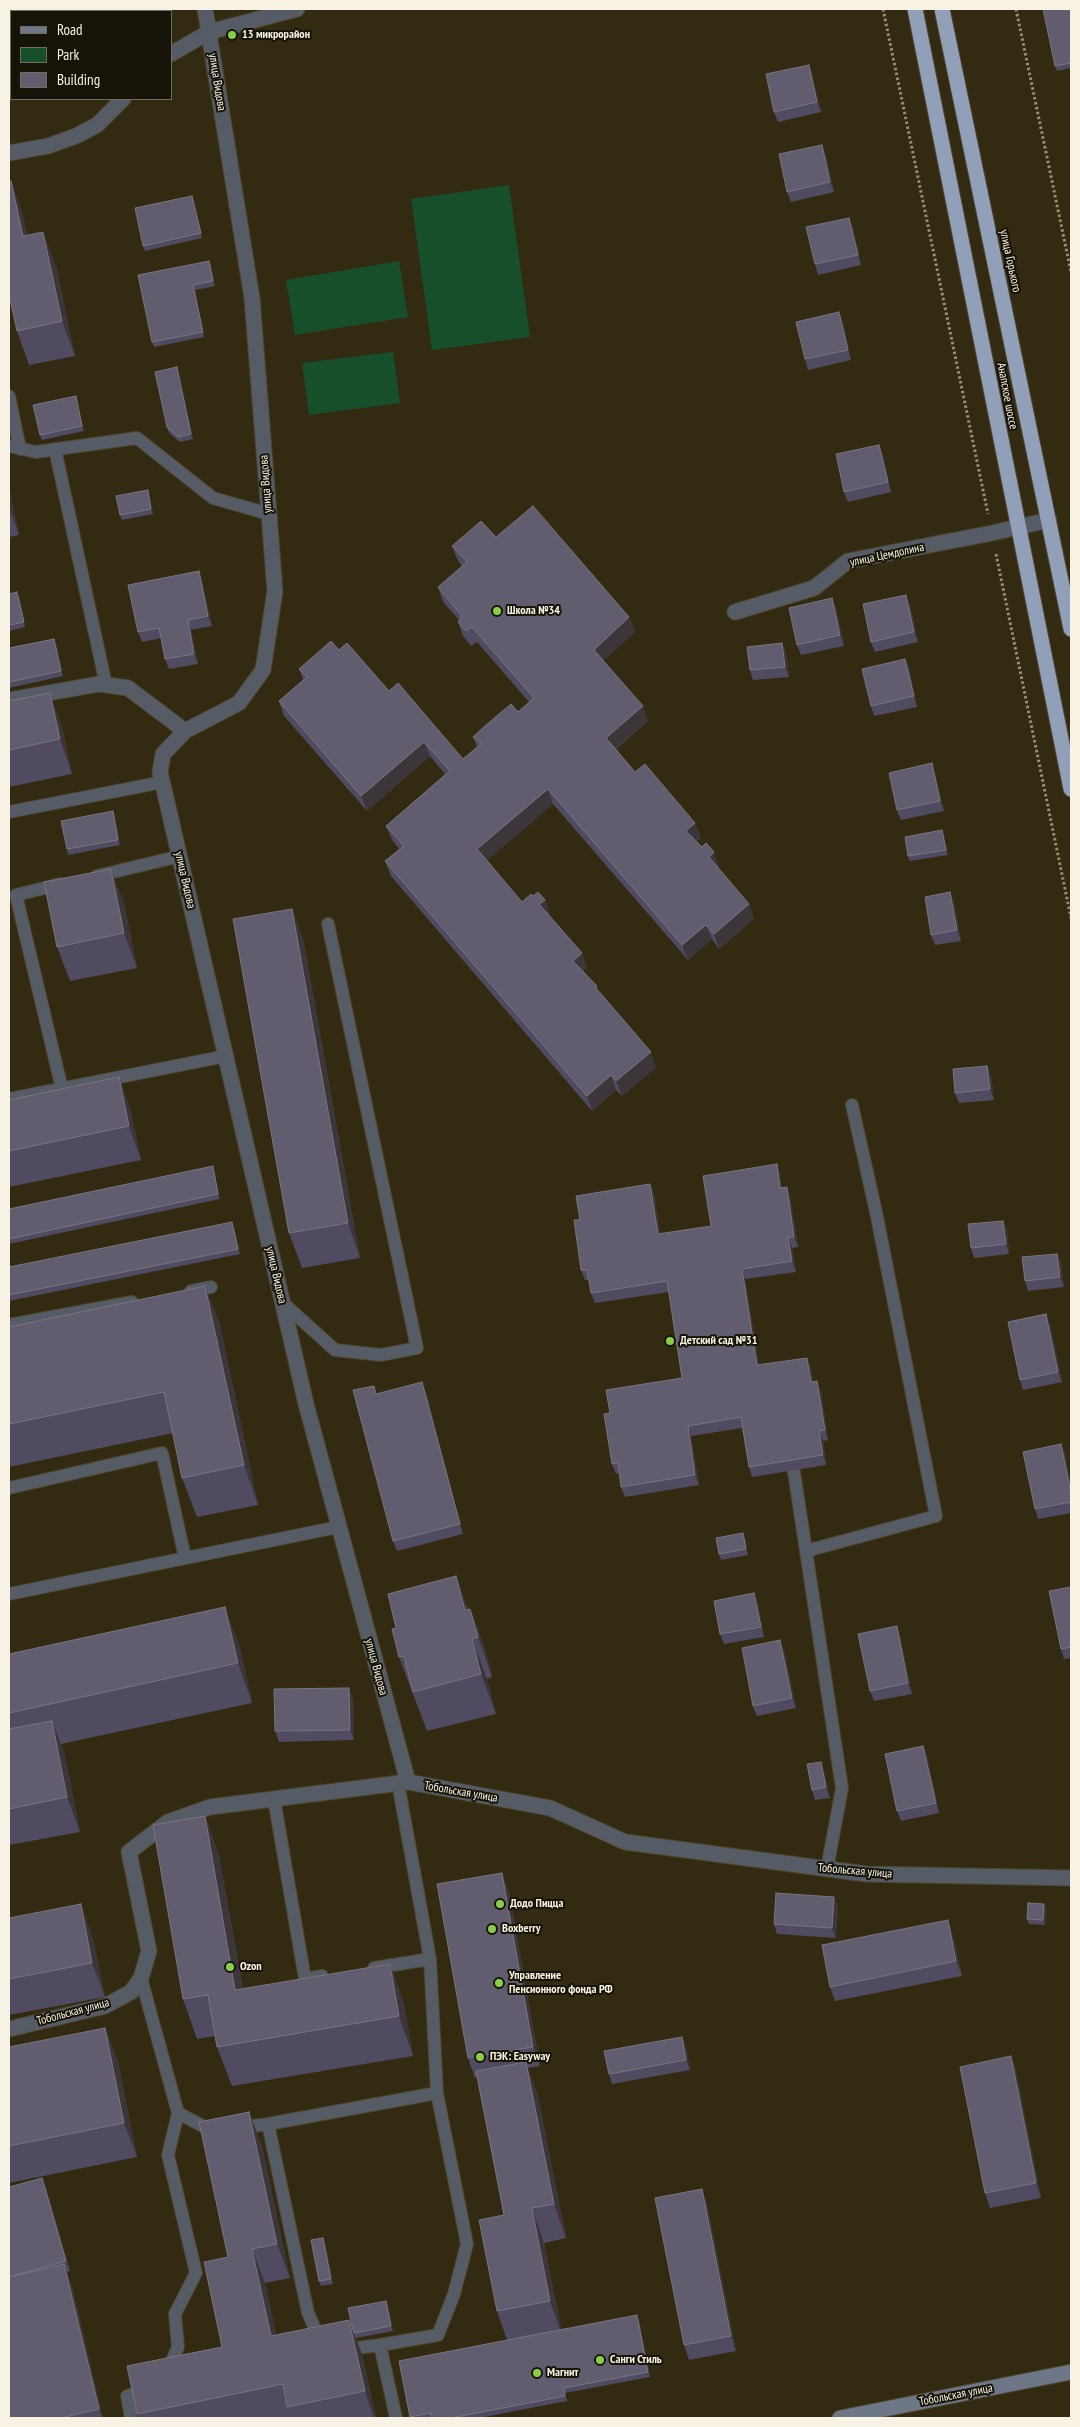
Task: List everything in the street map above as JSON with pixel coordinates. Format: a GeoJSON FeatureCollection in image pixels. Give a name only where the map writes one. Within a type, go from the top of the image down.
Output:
{"type":"FeatureCollection","features":[{"type":"Feature","properties":{"kind":"highway","name":"Анапское шоссе"},"geometry":{"type":"LineString","coordinates":[[915,9],[1071,789]]}},
{"type":"Feature","properties":{"kind":"highway","name":"улица Горького"},"geometry":{"type":"LineString","coordinates":[[942,9],[1049,520]]}},
{"type":"Feature","properties":{"kind":"highway"},"geometry":{"type":"LineString","coordinates":[[1049,520],[1071,629]]}},
{"type":"Feature","properties":{"kind":"street","name":"улица Видова"},"geometry":{"type":"LineString","coordinates":[[205,9],[252,298],[275,591],[262,670],[239,703],[185,731],[163,754],[160,772],[306,1404],[403,1783]]}},
{"type":"Feature","properties":{"kind":"street"},"geometry":{"type":"LineString","coordinates":[[172,53],[209,32],[298,9]]}},
{"type":"Feature","properties":{"kind":"street"},"geometry":{"type":"LineString","coordinates":[[9,153],[48,146],[76,136],[97,125],[122,100]]}},
{"type":"Feature","properties":{"kind":"street","name":"улица Цемдолина"},"geometry":{"type":"LineString","coordinates":[[735,612],[814,588],[848,561],[1049,520]]}},
{"type":"Feature","properties":{"kind":"street"},"geometry":{"type":"LineString","coordinates":[[9,700],[99,684],[128,688],[185,731]]}},
{"type":"Feature","properties":{"kind":"street","name":"Тобольская улица"},"geometry":{"type":"LineString","coordinates":[[9,2029],[105,2006],[131,1992],[141,1978],[149,1952],[129,1852],[168,1822],[210,1806],[403,1783],[550,1808],[624,1842],[866,1874],[1071,1878]]}},
{"type":"Feature","properties":{"kind":"street","name":"Тобольская улица"},"geometry":{"type":"LineString","coordinates":[[840,2418],[1071,2372]]}},
{"type":"Feature","properties":{"kind":"lane"},"geometry":{"type":"LineString","coordinates":[[9,396],[14,447],[36,452],[137,438],[213,498],[268,514]]}},
{"type":"Feature","properties":{"kind":"lane"},"geometry":{"type":"LineString","coordinates":[[56,449],[106,685]]}},
{"type":"Feature","properties":{"kind":"lane"},"geometry":{"type":"LineString","coordinates":[[9,812],[163,782]]}},
{"type":"Feature","properties":{"kind":"lane"},"geometry":{"type":"LineString","coordinates":[[62,1089],[16,895],[180,856]]}},
{"type":"Feature","properties":{"kind":"lane"},"geometry":{"type":"LineString","coordinates":[[283,1303],[336,1350],[381,1355],[417,1348],[328,924]]}},
{"type":"Feature","properties":{"kind":"lane"},"geometry":{"type":"LineString","coordinates":[[9,1099],[226,1056]]}},
{"type":"Feature","properties":{"kind":"lane"},"geometry":{"type":"LineString","coordinates":[[806,1551],[936,1516],[876,1212],[852,1105]]}},
{"type":"Feature","properties":{"kind":"lane"},"geometry":{"type":"LineString","coordinates":[[182,1292],[211,1287]]}},
{"type":"Feature","properties":{"kind":"lane"},"geometry":{"type":"LineString","coordinates":[[9,1325],[143,1300]]}},
{"type":"Feature","properties":{"kind":"lane"},"geometry":{"type":"LineString","coordinates":[[9,1488],[162,1453],[185,1558]]}},
{"type":"Feature","properties":{"kind":"lane"},"geometry":{"type":"LineString","coordinates":[[794,1472],[842,1788],[827,1869]]}},
{"type":"Feature","properties":{"kind":"lane"},"geometry":{"type":"LineString","coordinates":[[9,1594],[338,1527]]}},
{"type":"Feature","properties":{"kind":"lane"},"geometry":{"type":"LineString","coordinates":[[268,2124],[308,2313],[325,2352],[438,2335],[454,2294],[467,2244],[437,2093],[430,1959],[403,1783]]}},
{"type":"Feature","properties":{"kind":"lane"},"geometry":{"type":"LineString","coordinates":[[274,1799],[305,1979],[334,1974]]}},
{"type":"Feature","properties":{"kind":"lane"},"geometry":{"type":"LineString","coordinates":[[363,1970],[430,1959]]}},
{"type":"Feature","properties":{"kind":"lane"},"geometry":{"type":"LineString","coordinates":[[131,2418],[127,2396],[163,2382],[178,2347],[175,2314],[196,2273],[168,2155],[178,2113],[141,1978]]}},
{"type":"Feature","properties":{"kind":"lane"},"geometry":{"type":"LineString","coordinates":[[178,2113],[214,2132],[437,2093]]}},
{"type":"Feature","properties":{"kind":"lane"},"geometry":{"type":"LineString","coordinates":[[380,2345],[396,2418]]}},
{"type":"Feature","properties":{"kind":"path"},"geometry":{"type":"LineString","coordinates":[[883,9],[1071,918]]}},
{"type":"Feature","properties":{"kind":"path"},"geometry":{"type":"LineString","coordinates":[[1016,9],[1071,272]]}},
{"type":"Feature","properties":{"kind":"green space"},"geometry":{"type":"Polygon","coordinates":[[[509,185],[530,337],[432,350],[411,199],[509,185]]]}},
{"type":"Feature","properties":{"kind":"green space"},"geometry":{"type":"Polygon","coordinates":[[[399,261],[408,317],[295,335],[286,280],[399,261]]]}},
{"type":"Feature","properties":{"kind":"green space"},"geometry":{"type":"Polygon","coordinates":[[[393,352],[400,403],[309,415],[302,363],[393,352]]]}},
{"type":"Feature","properties":{"kind":"building"},"geometry":{"type":"Polygon","coordinates":[[[1043,9],[1071,9],[1071,63],[1055,66],[1043,9]]]}},
{"type":"Feature","properties":{"kind":"building"},"geometry":{"type":"Polygon","coordinates":[[[809,65],[817,102],[774,112],[766,74],[809,65]]]}},
{"type":"Feature","properties":{"kind":"building"},"geometry":{"type":"Polygon","coordinates":[[[822,145],[830,182],[787,192],[779,154],[822,145]]]}},
{"type":"Feature","properties":{"kind":"building"},"geometry":{"type":"Polygon","coordinates":[[[11,181],[23,236],[43,232],[62,321],[17,331],[9,294],[9,182],[11,181]]]}},
{"type":"Feature","properties":{"kind":"building"},"geometry":{"type":"Polygon","coordinates":[[[192,196],[201,233],[143,246],[135,208],[192,196]]]}},
{"type":"Feature","properties":{"kind":"building"},"geometry":{"type":"Polygon","coordinates":[[[849,218],[858,255],[815,264],[806,227],[849,218]]]}},
{"type":"Feature","properties":{"kind":"building"},"geometry":{"type":"Polygon","coordinates":[[[209,261],[213,281],[193,285],[203,332],[152,342],[138,275],[209,261]]]}},
{"type":"Feature","properties":{"kind":"building"},"geometry":{"type":"Polygon","coordinates":[[[839,312],[848,350],[805,359],[796,322],[839,312]]]}},
{"type":"Feature","properties":{"kind":"building"},"geometry":{"type":"Polygon","coordinates":[[[177,367],[191,434],[178,437],[167,427],[155,372],[177,367]]]}},
{"type":"Feature","properties":{"kind":"building"},"geometry":{"type":"Polygon","coordinates":[[[76,396],[82,426],[40,435],[33,405],[76,396]]]}},
{"type":"Feature","properties":{"kind":"building"},"geometry":{"type":"Polygon","coordinates":[[[879,445],[888,482],[844,492],[836,454],[879,445]]]}},
{"type":"Feature","properties":{"kind":"building"},"geometry":{"type":"Polygon","coordinates":[[[148,490],[151,509],[120,515],[116,496],[148,490]]]}},
{"type":"Feature","properties":{"kind":"building"},"geometry":{"type":"Polygon","coordinates":[[[533,506],[629,617],[594,650],[643,706],[606,738],[635,772],[645,764],[695,823],[686,831],[702,847],[706,843],[714,852],[709,857],[749,904],[714,934],[706,925],[682,945],[548,789],[477,849],[522,902],[531,894],[533,896],[538,892],[545,900],[539,904],[582,953],[573,961],[597,986],[596,988],[651,1052],[616,1081],[611,1075],[587,1096],[385,861],[404,846],[386,826],[450,771],[424,742],[361,796],[279,701],[307,677],[299,669],[331,641],[339,650],[347,643],[389,691],[398,683],[463,759],[481,744],[473,737],[486,725],[511,704],[518,712],[534,698],[472,627],[466,631],[458,622],[462,616],[438,587],[467,562],[452,546],[481,521],[496,537],[533,506]]]}},
{"type":"Feature","properties":{"kind":"building"},"geometry":{"type":"Polygon","coordinates":[[[199,571],[208,616],[188,620],[194,654],[165,659],[159,628],[138,632],[128,585],[199,571]]]}},
{"type":"Feature","properties":{"kind":"building"},"geometry":{"type":"Polygon","coordinates":[[[17,592],[24,622],[9,625],[9,594],[17,592]]]}},
{"type":"Feature","properties":{"kind":"building"},"geometry":{"type":"Polygon","coordinates":[[[906,595],[914,632],[871,642],[863,604],[906,595]]]}},
{"type":"Feature","properties":{"kind":"building"},"geometry":{"type":"Polygon","coordinates":[[[832,598],[840,635],[797,645],[789,608],[832,598]]]}},
{"type":"Feature","properties":{"kind":"building"},"geometry":{"type":"Polygon","coordinates":[[[54,639],[61,671],[9,682],[9,648],[54,639]]]}},
{"type":"Feature","properties":{"kind":"building"},"geometry":{"type":"Polygon","coordinates":[[[782,643],[785,667],[750,670],[747,647],[782,643]]]}},
{"type":"Feature","properties":{"kind":"building"},"geometry":{"type":"Polygon","coordinates":[[[905,659],[914,696],[871,706],[862,669],[905,659]]]}},
{"type":"Feature","properties":{"kind":"building"},"geometry":{"type":"Polygon","coordinates":[[[50,693],[60,739],[9,750],[9,701],[50,693]]]}},
{"type":"Feature","properties":{"kind":"building"},"geometry":{"type":"Polygon","coordinates":[[[932,763],[940,801],[897,810],[889,773],[932,763]]]}},
{"type":"Feature","properties":{"kind":"building"},"geometry":{"type":"Polygon","coordinates":[[[113,811],[118,840],[67,849],[61,821],[113,811]]]}},
{"type":"Feature","properties":{"kind":"building"},"geometry":{"type":"Polygon","coordinates":[[[942,830],[946,850],[908,856],[905,837],[942,830]]]}},
{"type":"Feature","properties":{"kind":"building"},"geometry":{"type":"Polygon","coordinates":[[[111,869],[124,933],[57,947],[44,882],[111,869]]]}},
{"type":"Feature","properties":{"kind":"building"},"geometry":{"type":"Polygon","coordinates":[[[950,892],[957,930],[931,935],[925,897],[950,892]]]}},
{"type":"Feature","properties":{"kind":"building"},"geometry":{"type":"Polygon","coordinates":[[[292,909],[348,1223],[289,1233],[233,919],[292,909]]]}},
{"type":"Feature","properties":{"kind":"building"},"geometry":{"type":"Polygon","coordinates":[[[987,1066],[990,1089],[955,1093],[953,1069],[987,1066]]]}},
{"type":"Feature","properties":{"kind":"building"},"geometry":{"type":"Polygon","coordinates":[[[119,1077],[129,1126],[9,1151],[9,1100],[119,1077]]]}},
{"type":"Feature","properties":{"kind":"building"},"geometry":{"type":"Polygon","coordinates":[[[777,1164],[780,1188],[787,1187],[794,1237],[788,1237],[792,1261],[742,1269],[757,1365],[807,1358],[811,1382],[817,1381],[825,1430],[819,1431],[823,1455],[749,1467],[741,1417],[688,1426],[695,1475],[621,1487],[618,1463],[612,1464],[604,1414],[610,1413],[606,1390],[682,1378],[667,1281],[591,1293],[587,1270],[581,1270],[574,1220],[580,1220],[576,1196],[650,1184],[658,1234],[711,1226],[703,1176],[777,1164]]]}},
{"type":"Feature","properties":{"kind":"building"},"geometry":{"type":"Polygon","coordinates":[[[213,1166],[218,1194],[9,1239],[9,1209],[213,1166]]]}},
{"type":"Feature","properties":{"kind":"building"},"geometry":{"type":"Polygon","coordinates":[[[1003,1221],[1006,1244],[971,1248],[968,1224],[1003,1221]]]}},
{"type":"Feature","properties":{"kind":"building"},"geometry":{"type":"Polygon","coordinates":[[[232,1222],[238,1249],[9,1295],[9,1267],[232,1222]]]}},
{"type":"Feature","properties":{"kind":"building"},"geometry":{"type":"Polygon","coordinates":[[[1057,1254],[1060,1277],[1025,1281],[1022,1257],[1057,1254]]]}},
{"type":"Feature","properties":{"kind":"building"},"geometry":{"type":"Polygon","coordinates":[[[205,1286],[244,1465],[182,1478],[164,1392],[9,1424],[9,1327],[205,1286]]]}},
{"type":"Feature","properties":{"kind":"building"},"geometry":{"type":"Polygon","coordinates":[[[1046,1314],[1058,1372],[1020,1380],[1008,1322],[1046,1314]]]}},
{"type":"Feature","properties":{"kind":"building"},"geometry":{"type":"Polygon","coordinates":[[[422,1382],[460,1524],[393,1541],[353,1390],[374,1386],[376,1394],[422,1382]]]}},
{"type":"Feature","properties":{"kind":"building"},"geometry":{"type":"Polygon","coordinates":[[[1061,1444],[1071,1493],[1071,1502],[1035,1509],[1023,1452],[1061,1444]]]}},
{"type":"Feature","properties":{"kind":"building"},"geometry":{"type":"Polygon","coordinates":[[[743,1533],[746,1549],[719,1554],[716,1538],[743,1533]]]}},
{"type":"Feature","properties":{"kind":"building"},"geometry":{"type":"Polygon","coordinates":[[[456,1576],[465,1610],[470,1609],[478,1637],[472,1639],[481,1674],[413,1692],[404,1656],[399,1657],[392,1629],[396,1628],[388,1594],[456,1576]]]}},
{"type":"Feature","properties":{"kind":"building"},"geometry":{"type":"Polygon","coordinates":[[[1071,1587],[1071,1647],[1061,1649],[1049,1591],[1071,1587]]]}},
{"type":"Feature","properties":{"kind":"building"},"geometry":{"type":"Polygon","coordinates":[[[754,1593],[761,1627],[720,1634],[714,1601],[754,1593]]]}},
{"type":"Feature","properties":{"kind":"building"},"geometry":{"type":"Polygon","coordinates":[[[225,1607],[238,1663],[9,1713],[9,1654],[225,1607]]]}},
{"type":"Feature","properties":{"kind":"building"},"geometry":{"type":"Polygon","coordinates":[[[897,1626],[908,1683],[870,1691],[858,1634],[897,1626]]]}},
{"type":"Feature","properties":{"kind":"building"},"geometry":{"type":"Polygon","coordinates":[[[780,1640],[792,1698],[753,1706],[742,1648],[780,1640]]]}},
{"type":"Feature","properties":{"kind":"building"},"geometry":{"type":"Polygon","coordinates":[[[349,1688],[350,1730],[275,1731],[274,1689],[349,1688]]]}},
{"type":"Feature","properties":{"kind":"building"},"geometry":{"type":"Polygon","coordinates":[[[52,1721],[67,1797],[9,1809],[9,1729],[52,1721]]]}},
{"type":"Feature","properties":{"kind":"building"},"geometry":{"type":"Polygon","coordinates":[[[923,1746],[936,1803],[897,1811],[885,1754],[923,1746]]]}},
{"type":"Feature","properties":{"kind":"building"},"geometry":{"type":"Polygon","coordinates":[[[821,1762],[826,1787],[812,1790],[807,1764],[821,1762]]]}},
{"type":"Feature","properties":{"kind":"building"},"geometry":{"type":"Polygon","coordinates":[[[205,1816],[235,1990],[390,1964],[399,2016],[217,2047],[208,1995],[183,1999],[153,1825],[205,1816]]]}},
{"type":"Feature","properties":{"kind":"building"},"geometry":{"type":"Polygon","coordinates":[[[502,1873],[533,2047],[468,2058],[437,1884],[502,1873]]]}},
{"type":"Feature","properties":{"kind":"building"},"geometry":{"type":"Polygon","coordinates":[[[776,1893],[834,1897],[832,1928],[774,1924],[776,1893]]]}},
{"type":"Feature","properties":{"kind":"building"},"geometry":{"type":"Polygon","coordinates":[[[1028,1903],[1044,1904],[1043,1920],[1027,1919],[1028,1903]]]}},
{"type":"Feature","properties":{"kind":"building"},"geometry":{"type":"Polygon","coordinates":[[[81,1904],[92,1963],[9,1979],[9,1918],[81,1904]]]}},
{"type":"Feature","properties":{"kind":"building"},"geometry":{"type":"Polygon","coordinates":[[[948,1920],[956,1961],[830,1987],[822,1945],[948,1920]]]}},
{"type":"Feature","properties":{"kind":"building"},"geometry":{"type":"Polygon","coordinates":[[[105,2028],[124,2123],[9,2146],[9,2047],[105,2028]]]}},
{"type":"Feature","properties":{"kind":"building"},"geometry":{"type":"Polygon","coordinates":[[[682,2037],[686,2060],[609,2074],[604,2051],[682,2037]]]}},
{"type":"Feature","properties":{"kind":"building"},"geometry":{"type":"Polygon","coordinates":[[[1011,2056],[1036,2183],[985,2193],[960,2067],[1011,2056]]]}},
{"type":"Feature","properties":{"kind":"building"},"geometry":{"type":"Polygon","coordinates":[[[526,2062],[554,2204],[532,2208],[550,2301],[497,2311],[479,2220],[504,2215],[476,2071],[526,2062]]]}},
{"type":"Feature","properties":{"kind":"building"},"geometry":{"type":"Polygon","coordinates":[[[249,2112],[277,2244],[252,2249],[271,2336],[349,2320],[365,2391],[287,2407],[283,2384],[137,2414],[127,2366],[222,2347],[204,2262],[228,2257],[199,2122],[249,2112]]]}},
{"type":"Feature","properties":{"kind":"building"},"geometry":{"type":"Polygon","coordinates":[[[42,2178],[66,2261],[9,2277],[9,2187],[42,2178]]]}},
{"type":"Feature","properties":{"kind":"building"},"geometry":{"type":"Polygon","coordinates":[[[702,2189],[731,2336],[684,2345],[655,2198],[702,2189]]]}},
{"type":"Feature","properties":{"kind":"building"},"geometry":{"type":"Polygon","coordinates":[[[323,2238],[331,2279],[319,2281],[311,2240],[323,2238]]]}},
{"type":"Feature","properties":{"kind":"building"},"geometry":{"type":"Polygon","coordinates":[[[64,2264],[99,2409],[61,2418],[9,2418],[9,2277],[64,2264]]]}},
{"type":"Feature","properties":{"kind":"building"},"geometry":{"type":"Polygon","coordinates":[[[386,2301],[391,2326],[354,2333],[348,2308],[386,2301]]]}},
{"type":"Feature","properties":{"kind":"building"},"geometry":{"type":"Polygon","coordinates":[[[637,2315],[648,2372],[564,2388],[565,2396],[451,2418],[432,2418],[431,2413],[410,2417],[399,2361],[637,2315]]]}},
{"type":"Feature","properties":{"kind":"place","name":"13 микрорайон"},"geometry":{"type":"Point","coordinates":[232,35]}},
{"type":"Feature","properties":{"kind":"place","name":"Школа №34"},"geometry":{"type":"Point","coordinates":[497,611]}},
{"type":"Feature","properties":{"kind":"place","name":"Детский сад №31"},"geometry":{"type":"Point","coordinates":[670,1341]}},
{"type":"Feature","properties":{"kind":"place","name":"Додо Пицца"},"geometry":{"type":"Point","coordinates":[500,1904]}},
{"type":"Feature","properties":{"kind":"place","name":"Boxberry"},"geometry":{"type":"Point","coordinates":[492,1929]}},
{"type":"Feature","properties":{"kind":"place","name":"Ozon"},"geometry":{"type":"Point","coordinates":[230,1967]}},
{"type":"Feature","properties":{"kind":"place","name":"Управление Пенсионного фонда РФ"},"geometry":{"type":"Point","coordinates":[499,1983]}},
{"type":"Feature","properties":{"kind":"place","name":"ПЭК: Easyway"},"geometry":{"type":"Point","coordinates":[480,2057]}},
{"type":"Feature","properties":{"kind":"place","name":"Санги Стиль"},"geometry":{"type":"Point","coordinates":[600,2360]}},
{"type":"Feature","properties":{"kind":"place","name":"Магнит"},"geometry":{"type":"Point","coordinates":[537,2373]}}]}
